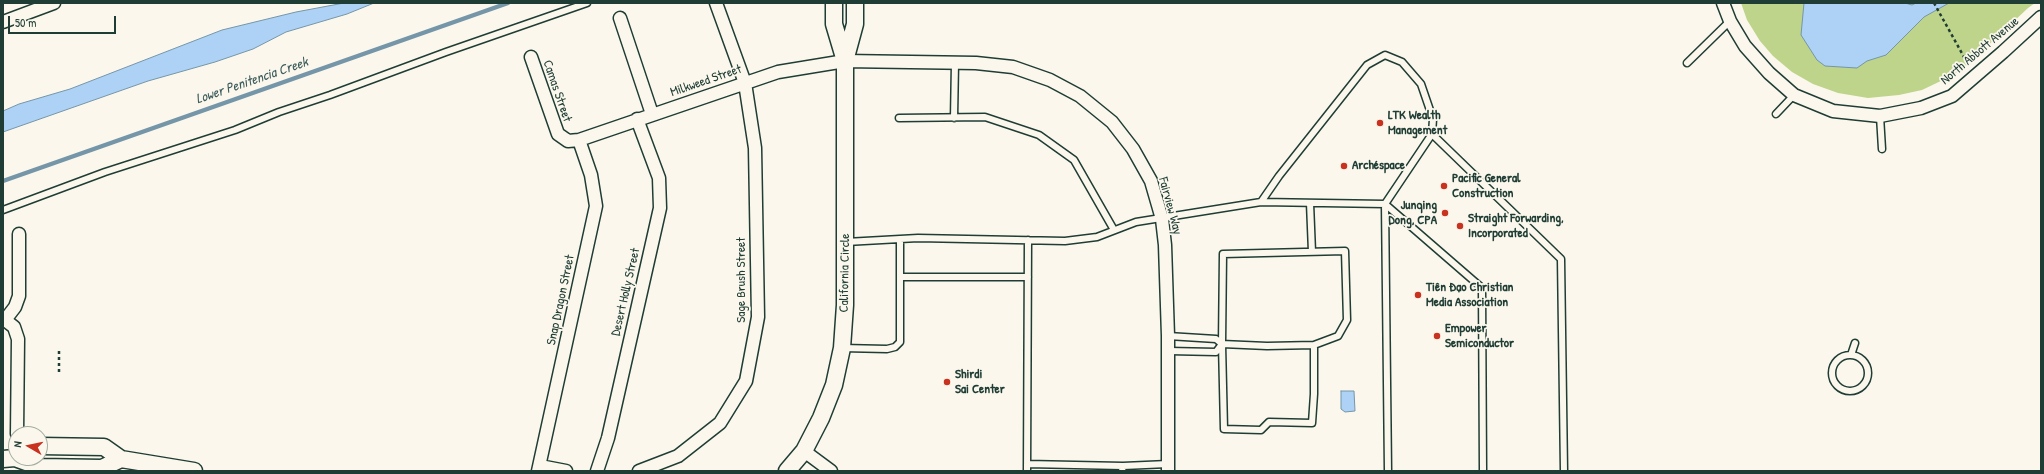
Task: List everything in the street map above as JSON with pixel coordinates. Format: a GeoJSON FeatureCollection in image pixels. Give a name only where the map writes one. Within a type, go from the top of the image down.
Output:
{"type":"FeatureCollection","features":[{"type":"Feature","properties":{"kind":"street"},"geometry":{"type":"LineString","coordinates":[[3,22],[54,3]]}},
{"type":"Feature","properties":{"kind":"street","name":"Sage Brush Street"},"geometry":{"type":"LineString","coordinates":[[639,471],[678,456],[720,423],[746,381],[758,317],[755,148],[745,83],[716,3]]}},
{"type":"Feature","properties":{"kind":"street","name":"California Circle"},"geometry":{"type":"LineString","coordinates":[[834,3],[834,24],[845,61]]}},
{"type":"Feature","properties":{"kind":"street","name":"California Circle"},"geometry":{"type":"LineString","coordinates":[[787,471],[804,451],[821,418],[834,385],[842,348],[845,305],[845,61],[855,24],[855,3]]}},
{"type":"Feature","properties":{"kind":"street","name":"North Abbott Avenue"},"geometry":{"type":"LineString","coordinates":[[1723,3],[1730,21],[1745,46],[1769,74],[1794,96],[1834,111],[1880,116],[1921,108],[1952,96],[2041,17]]}},
{"type":"Feature","properties":{"kind":"street"},"geometry":{"type":"LineString","coordinates":[[620,18],[652,114]]}},
{"type":"Feature","properties":{"kind":"street","name":"Camas Street"},"geometry":{"type":"LineString","coordinates":[[531,57],[558,134],[568,141],[579,140]]}},
{"type":"Feature","properties":{"kind":"street","name":"Milkweed Street"},"geometry":{"type":"LineString","coordinates":[[579,140],[778,72],[845,61]]}},
{"type":"Feature","properties":{"kind":"street","name":"Fairview Way"},"geometry":{"type":"LineString","coordinates":[[845,61],[990,64],[1013,67],[1050,80],[1080,96],[1112,122],[1133,149],[1151,181],[1162,219],[1166,245],[1168,468]]}},
{"type":"Feature","properties":{"kind":"street","name":"Desert Holly Street"},"geometry":{"type":"LineString","coordinates":[[597,471],[608,438],[660,208],[658,178],[637,119]]}},
{"type":"Feature","properties":{"kind":"street","name":"Snap Dragon Street"},"geometry":{"type":"LineString","coordinates":[[539,469],[596,206],[591,175],[579,140]]}},
{"type":"Feature","properties":{"kind":"street"},"geometry":{"type":"LineString","coordinates":[[17,426],[18,340],[14,327],[4,320],[14,307],[19,296],[19,234]]}},
{"type":"Feature","properties":{"kind":"street"},"geometry":{"type":"LineString","coordinates":[[48,446],[104,447],[121,459],[161,468],[187,470]]}},
{"type":"Feature","properties":{"kind":"street"},"geometry":{"type":"LineString","coordinates":[[804,451],[831,471]]}},
{"type":"Feature","properties":{"kind":"street"},"geometry":{"type":"LineString","coordinates":[[37,466],[59,468],[102,468],[121,459]]}},
{"type":"Feature","properties":{"kind":"street"},"geometry":{"type":"LineString","coordinates":[[539,469],[566,471]]}},
{"type":"Feature","properties":{"kind":"lane"},"geometry":{"type":"LineString","coordinates":[[3,210],[105,172],[235,130],[279,112],[330,96],[446,52],[587,3]]}},
{"type":"Feature","properties":{"kind":"lane"},"geometry":{"type":"LineString","coordinates":[[1687,62],[1730,21]]}},
{"type":"Feature","properties":{"kind":"lane"},"geometry":{"type":"LineString","coordinates":[[1261,202],[1279,176],[1367,65],[1385,55],[1402,62],[1421,84],[1433,119],[1432,134],[1384,204],[1388,471]]}},
{"type":"Feature","properties":{"kind":"lane"},"geometry":{"type":"LineString","coordinates":[[954,118],[955,63]]}},
{"type":"Feature","properties":{"kind":"lane"},"geometry":{"type":"LineString","coordinates":[[1776,114],[1794,96]]}},
{"type":"Feature","properties":{"kind":"lane"},"geometry":{"type":"LineString","coordinates":[[1880,116],[1882,150]]}},
{"type":"Feature","properties":{"kind":"lane"},"geometry":{"type":"LineString","coordinates":[[899,118],[985,117],[1040,135],[1074,160],[1114,230]]}},
{"type":"Feature","properties":{"kind":"lane"},"geometry":{"type":"LineString","coordinates":[[1432,134],[1561,259],[1564,471]]}},
{"type":"Feature","properties":{"kind":"lane"},"geometry":{"type":"LineString","coordinates":[[845,242],[900,239],[1066,241],[1096,237],[1136,222],[1261,202],[1384,204],[1482,288],[1483,471]]}},
{"type":"Feature","properties":{"kind":"lane"},"geometry":{"type":"LineString","coordinates":[[1310,203],[1312,252]]}},
{"type":"Feature","properties":{"kind":"lane"},"geometry":{"type":"LineString","coordinates":[[842,348],[887,349],[895,347],[900,342],[900,239]]}},
{"type":"Feature","properties":{"kind":"lane"},"geometry":{"type":"LineString","coordinates":[[1028,240],[1027,468],[1168,468]]}},
{"type":"Feature","properties":{"kind":"lane"},"geometry":{"type":"LineString","coordinates":[[1168,336],[1216,339],[1222,344],[1267,346],[1314,345],[1338,336],[1347,320],[1345,251],[1223,254],[1222,344],[1224,429],[1261,430],[1269,422],[1312,423],[1314,394],[1314,345]]}},
{"type":"Feature","properties":{"kind":"lane"},"geometry":{"type":"LineString","coordinates":[[900,277],[1028,277]]}},
{"type":"Feature","properties":{"kind":"lane"},"geometry":{"type":"LineString","coordinates":[[1851,355],[1855,343]]}},
{"type":"Feature","properties":{"kind":"lane"},"geometry":{"type":"LineString","coordinates":[[1168,351],[1216,352],[1222,344]]}},
{"type":"Feature","properties":{"kind":"lane"},"geometry":{"type":"LineString","coordinates":[[1851,355],[1863,362],[1868,375],[1861,387],[1855,391],[1841,389],[1832,379],[1832,372],[1838,359],[1851,355]]}},
{"type":"Feature","properties":{"kind":"path"},"geometry":{"type":"LineString","coordinates":[[1934,3],[1975,76]]}},
{"type":"Feature","properties":{"kind":"path"},"geometry":{"type":"LineString","coordinates":[[59,351],[60,374]]}},
{"type":"Feature","properties":{"kind":"green space"},"geometry":{"type":"Polygon","coordinates":[[[1741,3],[2035,3],[1964,68],[1945,79],[1922,90],[1899,95],[1868,98],[1838,93],[1813,84],[1792,72],[1773,56],[1760,41],[1747,20],[1741,3]]]}},
{"type":"Feature","properties":{"kind":"water"},"geometry":{"type":"Polygon","coordinates":[[[344,3],[374,3],[347,14],[286,32],[253,49],[215,62],[148,81],[3,132],[3,111],[19,104],[70,89],[222,30],[296,12],[344,3]]]}},
{"type":"Feature","properties":{"kind":"water"},"geometry":{"type":"Polygon","coordinates":[[[1804,3],[1905,3],[1912,5],[1916,3],[1949,3],[1924,17],[1886,55],[1867,61],[1857,68],[1825,66],[1817,60],[1801,35],[1804,3]]]}},
{"type":"Feature","properties":{"kind":"water"},"geometry":{"type":"Polygon","coordinates":[[[1341,391],[1354,391],[1355,411],[1345,412],[1341,409],[1341,391]]]}},
{"type":"Feature","properties":{"kind":"waterway","name":"Lower Penitencia Creek"},"geometry":{"type":"LineString","coordinates":[[3,181],[508,3]]}},
{"type":"Feature","properties":{"kind":"place","name":"LTK Wealth Management"},"geometry":{"type":"Point","coordinates":[1380,123]}},
{"type":"Feature","properties":{"kind":"place","name":"Archéspace"},"geometry":{"type":"Point","coordinates":[1344,166]}},
{"type":"Feature","properties":{"kind":"place","name":"Pacific General Construction"},"geometry":{"type":"Point","coordinates":[1444,186]}},
{"type":"Feature","properties":{"kind":"place","name":"Junqing Dong, CPA"},"geometry":{"type":"Point","coordinates":[1445,213]}},
{"type":"Feature","properties":{"kind":"place","name":"Straight Forwarding, Incorporated"},"geometry":{"type":"Point","coordinates":[1460,226]}},
{"type":"Feature","properties":{"kind":"place","name":"Tiên Đạo Christian Media Association"},"geometry":{"type":"Point","coordinates":[1418,295]}},
{"type":"Feature","properties":{"kind":"place","name":"Empower Semiconductor"},"geometry":{"type":"Point","coordinates":[1437,336]}},
{"type":"Feature","properties":{"kind":"place","name":"Shirdi Sai Center"},"geometry":{"type":"Point","coordinates":[947,382]}}]}
